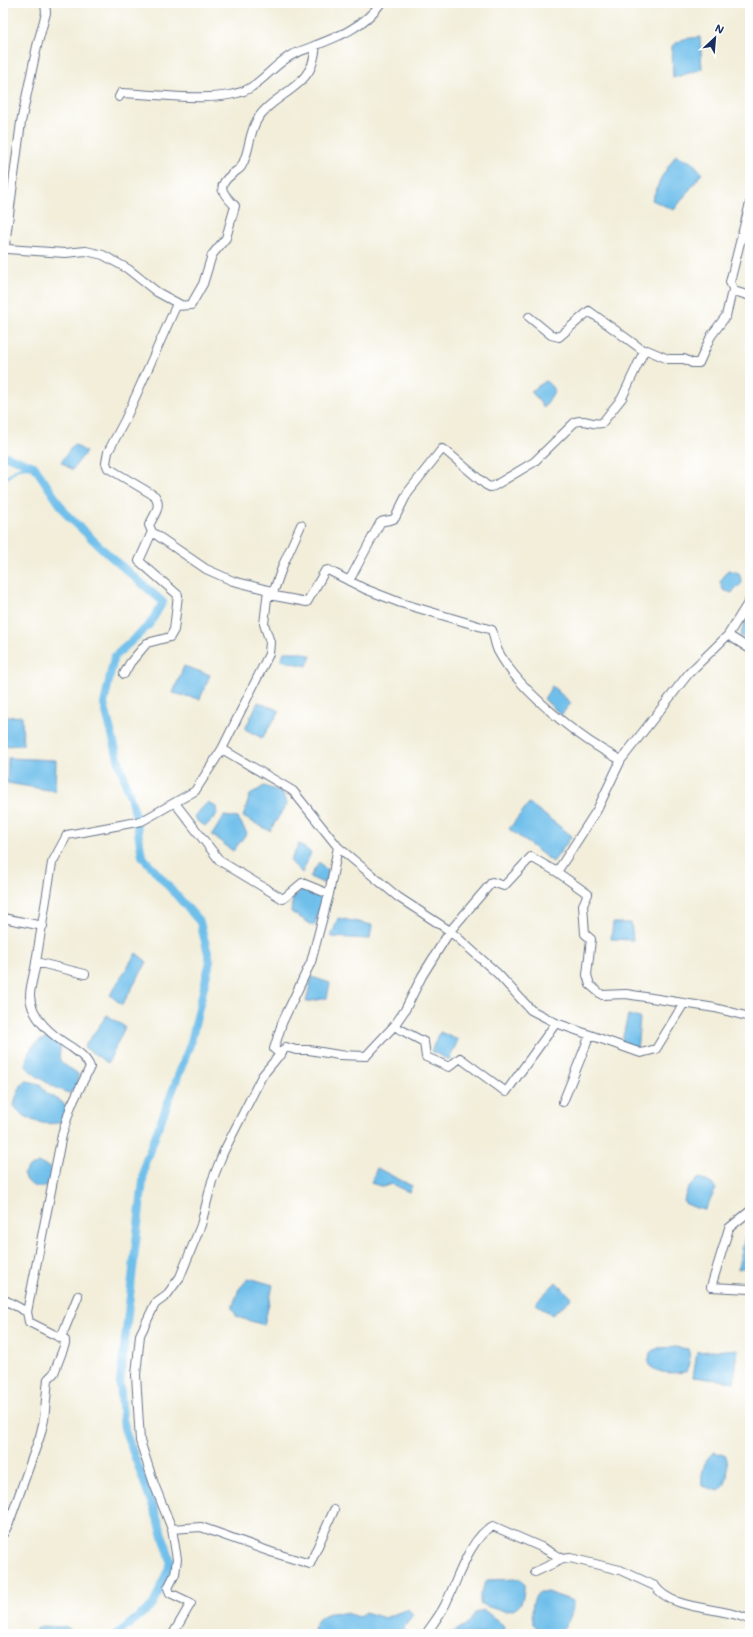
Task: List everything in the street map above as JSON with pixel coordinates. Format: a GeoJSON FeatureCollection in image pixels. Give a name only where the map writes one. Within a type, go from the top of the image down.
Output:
{"type":"FeatureCollection","features":[{"type":"Feature","properties":{"kind":"street"},"geometry":{"type":"LineString","coordinates":[[45,3],[46,13],[37,46],[21,122],[5,245],[7,249],[65,253],[86,250],[103,255],[128,269],[157,292],[179,304],[191,305],[203,284],[212,255],[226,238],[235,206],[222,190],[222,185],[240,168],[246,156],[250,137],[256,120],[264,110],[301,79],[309,70],[316,45]]}},
{"type":"Feature","properties":{"kind":"street"},"geometry":{"type":"LineString","coordinates":[[119,97],[121,93],[203,98],[247,90],[294,53],[348,32],[364,22],[381,3]]}},
{"type":"Feature","properties":{"kind":"street"},"geometry":{"type":"LineString","coordinates":[[750,203],[730,277],[730,286],[734,291],[750,296]]}},
{"type":"Feature","properties":{"kind":"street"},"geometry":{"type":"LineString","coordinates":[[529,317],[555,338],[559,337],[588,311],[644,351],[647,350],[668,359],[684,359],[692,363],[699,364],[711,336],[726,316],[730,295],[734,291]]}},
{"type":"Feature","properties":{"kind":"street"},"geometry":{"type":"LineString","coordinates":[[179,304],[176,306],[148,365],[108,452],[106,462],[108,468],[156,496],[159,504],[150,525],[152,532],[206,569],[233,581],[266,589],[270,596]]}},
{"type":"Feature","properties":{"kind":"street"},"geometry":{"type":"LineString","coordinates":[[349,581],[380,523],[383,521],[391,521],[395,518],[408,492],[442,449],[486,485],[490,487],[494,486],[534,462],[576,422],[581,420],[598,424],[602,423],[622,398],[644,351]]}},
{"type":"Feature","properties":{"kind":"street"},"geometry":{"type":"LineString","coordinates":[[3,1534],[9,1523],[40,1436],[44,1420],[48,1379],[54,1373],[66,1344],[65,1340],[29,1322],[27,1312],[62,1135],[70,1106],[90,1067],[88,1062],[76,1051],[54,1036],[36,1016],[30,996],[43,926],[52,863],[67,835],[142,821],[195,791],[222,749],[269,654],[270,642],[264,624],[270,596],[301,526]]}},
{"type":"Feature","properties":{"kind":"street"},"geometry":{"type":"LineString","coordinates":[[124,674],[147,643],[170,637],[174,630],[178,594],[139,561],[152,532]]}},
{"type":"Feature","properties":{"kind":"street"},"geometry":{"type":"LineString","coordinates":[[270,596],[307,602],[325,571],[328,570],[401,604],[492,630],[498,650],[513,672],[546,708],[603,751],[621,760]]}},
{"type":"Feature","properties":{"kind":"street"},"geometry":{"type":"LineString","coordinates":[[557,872],[597,810],[621,760],[664,708],[689,673],[728,635],[750,600]]}},
{"type":"Feature","properties":{"kind":"street"},"geometry":{"type":"LineString","coordinates":[[728,635],[750,649]]}},
{"type":"Feature","properties":{"kind":"street"},"geometry":{"type":"LineString","coordinates":[[222,749],[294,791],[338,847],[398,897],[450,931],[498,974],[531,1010],[556,1023],[641,1053],[656,1049],[684,1003]]}},
{"type":"Feature","properties":{"kind":"street"},"geometry":{"type":"LineString","coordinates":[[175,803],[199,837],[220,861],[283,899],[302,883],[329,894]]}},
{"type":"Feature","properties":{"kind":"street"},"geometry":{"type":"LineString","coordinates":[[281,1055],[274,1049],[282,1023],[311,962],[329,894],[338,847]]}},
{"type":"Feature","properties":{"kind":"street"},"geometry":{"type":"LineString","coordinates":[[173,1634],[192,1603],[170,1593],[168,1588],[175,1574],[177,1559],[172,1529],[154,1484],[140,1441],[136,1375],[140,1335],[155,1304],[166,1296],[180,1277],[201,1225],[212,1181],[223,1153],[262,1076],[281,1055],[286,1047],[296,1050],[309,1050],[339,1055],[366,1056],[394,1026],[405,1010],[422,976],[450,931],[492,882],[504,886],[531,857],[557,872],[588,894],[583,905],[585,934],[591,939],[587,975],[590,985],[602,996],[626,994],[715,1008],[750,1017]]}},
{"type":"Feature","properties":{"kind":"street"},"geometry":{"type":"LineString","coordinates":[[3,918],[43,926]]}},
{"type":"Feature","properties":{"kind":"street"},"geometry":{"type":"LineString","coordinates":[[36,962],[85,974]]}},
{"type":"Feature","properties":{"kind":"street"},"geometry":{"type":"LineString","coordinates":[[394,1026],[424,1042],[426,1057],[449,1067],[460,1058],[506,1092],[556,1023]]}},
{"type":"Feature","properties":{"kind":"street"},"geometry":{"type":"LineString","coordinates":[[563,1102],[590,1035]]}},
{"type":"Feature","properties":{"kind":"street"},"geometry":{"type":"LineString","coordinates":[[750,1211],[729,1228],[711,1287],[750,1289]]}},
{"type":"Feature","properties":{"kind":"street"},"geometry":{"type":"LineString","coordinates":[[61,1338],[78,1296]]}},
{"type":"Feature","properties":{"kind":"street"},"geometry":{"type":"LineString","coordinates":[[3,1299],[27,1312]]}},
{"type":"Feature","properties":{"kind":"street"},"geometry":{"type":"LineString","coordinates":[[172,1529],[201,1527],[310,1564],[334,1510]]}},
{"type":"Feature","properties":{"kind":"street"},"geometry":{"type":"LineString","coordinates":[[426,1634],[444,1606],[474,1544],[486,1529],[492,1526],[563,1559],[578,1559],[620,1570],[655,1586],[659,1591],[685,1604],[738,1615],[750,1620]]}},
{"type":"Feature","properties":{"kind":"street"},"geometry":{"type":"LineString","coordinates":[[536,1572],[563,1559]]}},
{"type":"Feature","properties":{"kind":"water"},"geometry":{"type":"Polygon","coordinates":[[[700,37],[702,69],[673,78],[672,46],[683,39],[700,37]]]}},
{"type":"Feature","properties":{"kind":"water"},"geometry":{"type":"Polygon","coordinates":[[[676,155],[693,163],[702,173],[674,210],[652,200],[661,178],[676,155]]]}},
{"type":"Feature","properties":{"kind":"water"},"geometry":{"type":"Polygon","coordinates":[[[546,381],[555,390],[544,408],[531,391],[546,381]]]}},
{"type":"Feature","properties":{"kind":"water"},"geometry":{"type":"Polygon","coordinates":[[[74,444],[86,452],[72,470],[61,462],[74,444]]]}},
{"type":"Feature","properties":{"kind":"water"},"geometry":{"type":"Polygon","coordinates":[[[728,570],[739,573],[742,583],[732,593],[723,590],[720,582],[728,570]]]}},
{"type":"Feature","properties":{"kind":"water"},"geometry":{"type":"Polygon","coordinates":[[[750,607],[750,640],[740,636],[750,607]]]}},
{"type":"Feature","properties":{"kind":"water"},"geometry":{"type":"Polygon","coordinates":[[[284,652],[301,652],[311,656],[307,666],[281,660],[284,652]]]}},
{"type":"Feature","properties":{"kind":"water"},"geometry":{"type":"Polygon","coordinates":[[[184,666],[210,675],[200,699],[173,693],[184,666]]]}},
{"type":"Feature","properties":{"kind":"water"},"geometry":{"type":"Polygon","coordinates":[[[552,686],[571,703],[561,715],[544,699],[552,686]]]}},
{"type":"Feature","properties":{"kind":"water"},"geometry":{"type":"Polygon","coordinates":[[[258,702],[280,711],[262,738],[245,729],[258,702]]]}},
{"type":"Feature","properties":{"kind":"water"},"geometry":{"type":"Polygon","coordinates":[[[22,716],[23,745],[3,746],[3,717],[22,716]]]}},
{"type":"Feature","properties":{"kind":"water"},"geometry":{"type":"Polygon","coordinates":[[[8,758],[56,760],[55,791],[7,783],[8,758]]]}},
{"type":"Feature","properties":{"kind":"water"},"geometry":{"type":"Polygon","coordinates":[[[264,786],[281,792],[287,803],[270,831],[243,817],[250,795],[264,786]]]}},
{"type":"Feature","properties":{"kind":"water"},"geometry":{"type":"Polygon","coordinates":[[[208,802],[216,807],[217,815],[206,826],[198,822],[194,816],[208,802]]]}},
{"type":"Feature","properties":{"kind":"water"},"geometry":{"type":"Polygon","coordinates":[[[529,803],[572,836],[553,862],[509,829],[529,803]]]}},
{"type":"Feature","properties":{"kind":"water"},"geometry":{"type":"Polygon","coordinates":[[[224,816],[238,818],[247,833],[233,851],[212,835],[224,816]]]}},
{"type":"Feature","properties":{"kind":"water"},"geometry":{"type":"Polygon","coordinates":[[[299,844],[311,853],[302,873],[290,861],[299,844]]]}},
{"type":"Feature","properties":{"kind":"water"},"geometry":{"type":"Polygon","coordinates":[[[319,862],[330,873],[325,884],[310,877],[319,862]]]}},
{"type":"Feature","properties":{"kind":"water"},"geometry":{"type":"Polygon","coordinates":[[[302,889],[325,896],[314,926],[291,912],[293,898],[302,889]]]}},
{"type":"Feature","properties":{"kind":"water"},"geometry":{"type":"Polygon","coordinates":[[[338,918],[372,925],[370,939],[331,937],[338,918]]]}},
{"type":"Feature","properties":{"kind":"water"},"geometry":{"type":"Polygon","coordinates":[[[613,923],[631,923],[633,940],[611,939],[613,923]]]}},
{"type":"Feature","properties":{"kind":"water"},"geometry":{"type":"Polygon","coordinates":[[[136,953],[147,962],[122,1005],[110,995],[136,953]]]}},
{"type":"Feature","properties":{"kind":"water"},"geometry":{"type":"Polygon","coordinates":[[[312,977],[330,983],[327,998],[306,1002],[312,977]]]}},
{"type":"Feature","properties":{"kind":"water"},"geometry":{"type":"Polygon","coordinates":[[[107,1015],[125,1027],[108,1063],[84,1047],[107,1015]]]}},
{"type":"Feature","properties":{"kind":"water"},"geometry":{"type":"Polygon","coordinates":[[[628,1015],[640,1018],[637,1050],[621,1045],[628,1015]]]}},
{"type":"Feature","properties":{"kind":"water"},"geometry":{"type":"Polygon","coordinates":[[[440,1032],[458,1040],[449,1060],[431,1051],[440,1032]]]}},
{"type":"Feature","properties":{"kind":"water"},"geometry":{"type":"Polygon","coordinates":[[[48,1038],[58,1042],[60,1045],[59,1057],[61,1062],[78,1074],[78,1084],[70,1093],[46,1082],[26,1066],[27,1056],[35,1044],[48,1038]]]}},
{"type":"Feature","properties":{"kind":"water"},"geometry":{"type":"Polygon","coordinates":[[[27,1081],[40,1084],[47,1094],[61,1101],[67,1108],[61,1122],[48,1124],[42,1123],[29,1119],[18,1111],[14,1106],[16,1097],[23,1082],[27,1081]]]}},
{"type":"Feature","properties":{"kind":"water"},"geometry":{"type":"Polygon","coordinates":[[[39,1163],[49,1167],[53,1174],[48,1186],[33,1186],[23,1174],[29,1167],[39,1163]]]}},
{"type":"Feature","properties":{"kind":"water"},"geometry":{"type":"Polygon","coordinates":[[[377,1168],[412,1186],[409,1192],[391,1184],[383,1187],[371,1183],[377,1168]]]}},
{"type":"Feature","properties":{"kind":"water"},"geometry":{"type":"Polygon","coordinates":[[[700,1178],[712,1184],[716,1189],[705,1210],[684,1203],[685,1195],[689,1188],[700,1178]]]}},
{"type":"Feature","properties":{"kind":"water"},"geometry":{"type":"Polygon","coordinates":[[[745,1236],[750,1237],[750,1266],[738,1269],[745,1236]]]}},
{"type":"Feature","properties":{"kind":"water"},"geometry":{"type":"Polygon","coordinates":[[[249,1278],[273,1285],[264,1325],[237,1317],[232,1308],[239,1289],[249,1278]]]}},
{"type":"Feature","properties":{"kind":"water"},"geometry":{"type":"Polygon","coordinates":[[[556,1282],[572,1298],[552,1315],[535,1303],[556,1282]]]}},
{"type":"Feature","properties":{"kind":"water"},"geometry":{"type":"Polygon","coordinates":[[[675,1347],[688,1349],[689,1360],[686,1372],[661,1372],[652,1368],[648,1364],[650,1353],[658,1348],[675,1347]]]}},
{"type":"Feature","properties":{"kind":"water"},"geometry":{"type":"Polygon","coordinates":[[[738,1349],[734,1382],[693,1377],[697,1352],[738,1349]]]}},
{"type":"Feature","properties":{"kind":"water"},"geometry":{"type":"Polygon","coordinates":[[[715,1452],[726,1456],[728,1464],[725,1484],[719,1491],[702,1486],[702,1476],[705,1462],[715,1452]]]}},
{"type":"Feature","properties":{"kind":"water"},"geometry":{"type":"Polygon","coordinates":[[[520,1579],[524,1584],[523,1595],[521,1603],[517,1608],[504,1611],[480,1603],[480,1594],[487,1580],[520,1579]]]}},
{"type":"Feature","properties":{"kind":"water"},"geometry":{"type":"Polygon","coordinates":[[[540,1592],[547,1592],[573,1601],[572,1610],[567,1624],[557,1633],[538,1629],[533,1624],[533,1602],[540,1592]]]}},
{"type":"Feature","properties":{"kind":"water"},"geometry":{"type":"Polygon","coordinates":[[[407,1609],[413,1614],[400,1634],[312,1634],[318,1619],[330,1613],[345,1613],[359,1617],[365,1612],[385,1618],[407,1609]]]}},
{"type":"Feature","properties":{"kind":"water"},"geometry":{"type":"Polygon","coordinates":[[[484,1610],[503,1625],[505,1634],[450,1634],[469,1623],[475,1613],[484,1610]]]}},
{"type":"Feature","properties":{"kind":"water"},"geometry":{"type":"Polygon","coordinates":[[[42,1626],[64,1627],[69,1629],[70,1634],[33,1634],[36,1629],[42,1626]]]}},
{"type":"Feature","properties":{"kind":"waterway"},"geometry":{"type":"LineString","coordinates":[[3,455],[34,466],[67,515],[110,556],[163,602],[149,625],[114,657],[104,704],[119,762],[135,813],[142,856],[200,922],[210,961],[191,1042],[145,1163],[120,1384],[124,1428],[159,1523],[171,1562],[153,1605],[117,1634]]}},
{"type":"Feature","properties":{"kind":"waterway"},"geometry":{"type":"LineString","coordinates":[[3,481],[18,468],[34,466]]}}]}
